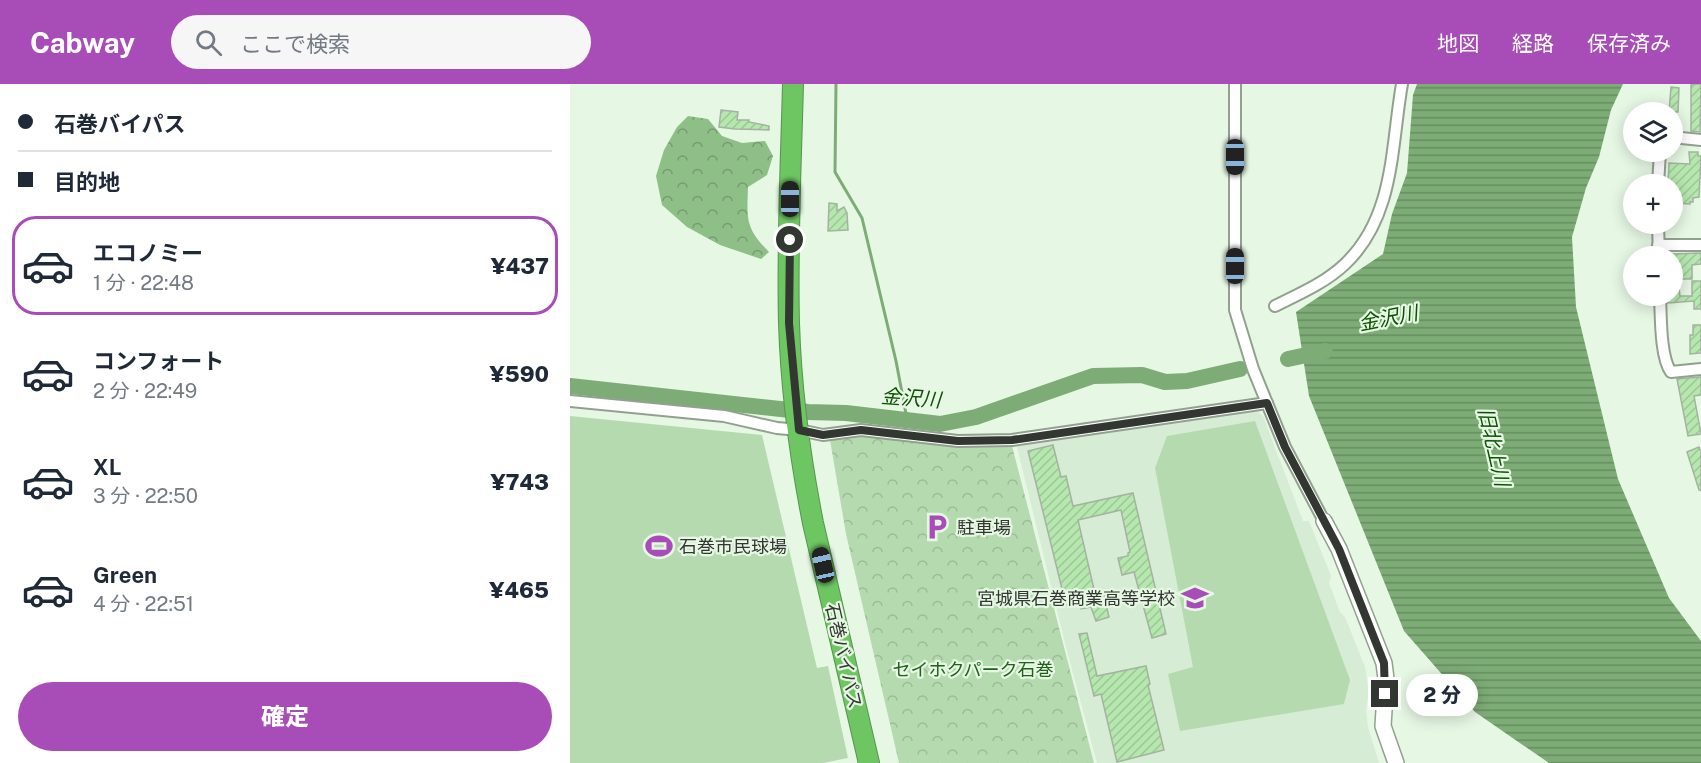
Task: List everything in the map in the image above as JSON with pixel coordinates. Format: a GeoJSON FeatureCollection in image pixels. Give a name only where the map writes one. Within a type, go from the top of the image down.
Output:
{"type":"FeatureCollection","features":[{"type":"Feature","properties":{"kind":"highway","name":"石巻バイパス"},"geometry":{"type":"LineString","coordinates":[[793,84],[789,323],[795,427],[813,523],[869,763]]}},
{"type":"Feature","properties":{"kind":"street"},"geometry":{"type":"LineString","coordinates":[[1235,84],[1235,310],[1253,369],[1285,447],[1339,549],[1384,663],[1386,679],[1383,726],[1396,763]]}},
{"type":"Feature","properties":{"kind":"street"},"geometry":{"type":"LineString","coordinates":[[1275,306],[1312,288],[1332,275],[1346,263],[1370,232],[1385,196],[1402,84]]}},
{"type":"Feature","properties":{"kind":"street"},"geometry":{"type":"LineString","coordinates":[[1683,138],[1701,140]]}},
{"type":"Feature","properties":{"kind":"street"},"geometry":{"type":"LineString","coordinates":[[1658,234],[1658,245],[1701,245]]}},
{"type":"Feature","properties":{"kind":"street"},"geometry":{"type":"LineString","coordinates":[[1661,306],[1668,370],[1671,372],[1701,369]]}},
{"type":"Feature","properties":{"kind":"street"},"geometry":{"type":"LineString","coordinates":[[570,401],[724,416],[777,428],[795,427],[823,435],[861,430],[958,441],[1012,440],[1267,403]]}},
{"type":"Feature","properties":{"kind":"shaded area","name":"宮城県石巻商業高等学校"},"geometry":{"type":"Polygon","coordinates":[[[1257,411],[1263,416],[1303,521],[1309,521],[1331,576],[1329,583],[1340,612],[1345,617],[1365,667],[1369,693],[1366,709],[1368,727],[1379,763],[1097,763],[1016,443],[1257,411]]]}},
{"type":"Feature","properties":{"kind":"green space"},"geometry":{"type":"Polygon","coordinates":[[[688,116],[708,119],[722,136],[742,143],[765,141],[773,156],[767,175],[748,187],[749,222],[755,236],[769,252],[761,259],[720,245],[687,227],[662,205],[656,176],[664,150],[677,127],[688,116]]]}},
{"type":"Feature","properties":{"kind":"green space"},"geometry":{"type":"Polygon","coordinates":[[[570,416],[762,435],[817,668],[828,666],[848,758],[823,763],[570,763],[570,416]]]}},
{"type":"Feature","properties":{"kind":"green space"},"geometry":{"type":"Polygon","coordinates":[[[1255,421],[1350,680],[1344,704],[1180,731],[1168,674],[1193,667],[1155,468],[1167,436],[1255,421]]]}},
{"type":"Feature","properties":{"kind":"green space","name":"セイホクパーク石巻"},"geometry":{"type":"Polygon","coordinates":[[[860,436],[1012,446],[1094,763],[899,763],[846,534],[830,440],[860,436]]]}},
{"type":"Feature","properties":{"kind":"water","name":"旧北上川"},"geometry":{"type":"Polygon","coordinates":[[[1417,84],[1623,84],[1611,110],[1599,157],[1586,188],[1572,237],[1576,307],[1618,479],[1669,598],[1701,641],[1701,763],[1549,763],[1475,712],[1404,631],[1309,396],[1296,312],[1383,254],[1392,214],[1407,173],[1413,95],[1417,84]]]}},
{"type":"Feature","properties":{"kind":"building"},"geometry":{"type":"Polygon","coordinates":[[[1691,84],[1701,84],[1700,132],[1691,131],[1691,84]]]}},
{"type":"Feature","properties":{"kind":"building"},"geometry":{"type":"Polygon","coordinates":[[[1671,87],[1679,88],[1678,102],[1670,102],[1671,87]]]}},
{"type":"Feature","properties":{"kind":"building"},"geometry":{"type":"Polygon","coordinates":[[[721,110],[738,112],[737,120],[749,120],[749,122],[769,126],[769,130],[719,127],[721,110]]]}},
{"type":"Feature","properties":{"kind":"building"},"geometry":{"type":"Polygon","coordinates":[[[1689,152],[1698,152],[1698,156],[1701,156],[1699,197],[1693,198],[1690,204],[1683,204],[1683,174],[1668,174],[1669,163],[1690,164],[1689,152]]]}},
{"type":"Feature","properties":{"kind":"building"},"geometry":{"type":"Polygon","coordinates":[[[829,203],[837,204],[837,211],[844,207],[847,213],[848,230],[828,231],[829,203]]]}},
{"type":"Feature","properties":{"kind":"building"},"geometry":{"type":"Polygon","coordinates":[[[1701,253],[1701,264],[1692,265],[1692,279],[1683,279],[1683,254],[1701,253]]]}},
{"type":"Feature","properties":{"kind":"building"},"geometry":{"type":"Polygon","coordinates":[[[1692,281],[1701,281],[1701,309],[1694,309],[1694,301],[1683,302],[1683,296],[1692,296],[1692,281]]]}},
{"type":"Feature","properties":{"kind":"building"},"geometry":{"type":"Polygon","coordinates":[[[1693,325],[1701,325],[1701,353],[1690,354],[1690,335],[1693,335],[1693,325]]]}},
{"type":"Feature","properties":{"kind":"building"},"geometry":{"type":"Polygon","coordinates":[[[1701,377],[1701,395],[1694,396],[1701,434],[1688,436],[1677,379],[1701,377]]]}},
{"type":"Feature","properties":{"kind":"building"},"geometry":{"type":"Polygon","coordinates":[[[1053,445],[1061,477],[1066,476],[1073,506],[1133,493],[1166,634],[1152,638],[1134,572],[1122,575],[1118,558],[1128,556],[1130,552],[1121,510],[1078,520],[1096,598],[1104,596],[1109,617],[1096,621],[1091,607],[1081,609],[1079,602],[1066,605],[1028,451],[1053,445]]]}},
{"type":"Feature","properties":{"kind":"building"},"geometry":{"type":"Polygon","coordinates":[[[1699,447],[1701,490],[1699,490],[1687,452],[1699,447]]]}},
{"type":"Feature","properties":{"kind":"building"},"geometry":{"type":"Polygon","coordinates":[[[1087,633],[1097,676],[1146,666],[1150,684],[1148,685],[1164,750],[1117,762],[1101,694],[1094,696],[1079,634],[1087,633]]]}},
{"type":"Feature","properties":{"kind":"waterway"},"geometry":{"type":"LineString","coordinates":[[836,84],[835,172],[862,218],[896,361],[907,419]]}},
{"type":"Feature","properties":{"kind":"waterway","name":"金沢川"},"geometry":{"type":"LineString","coordinates":[[1288,359],[1325,351]]}},
{"type":"Feature","properties":{"kind":"waterway","name":"金沢川"},"geometry":{"type":"LineString","coordinates":[[570,386],[940,424],[976,417],[1093,376],[1142,375],[1165,382],[1187,381],[1240,369]]}},
{"type":"Feature","properties":{"kind":"place","name":"駐車場"},"geometry":{"type":"Point","coordinates":[937,527]}},
{"type":"Feature","properties":{"kind":"place","name":"石巻市民球場"},"geometry":{"type":"Point","coordinates":[659,546]}},
{"type":"Feature","properties":{"kind":"place","name":"宮城県石巻商業高等学校"},"geometry":{"type":"Point","coordinates":[1195,598]}},
{"type":"Feature","properties":{"kind":"route"},"geometry":{"type":"LineString","coordinates":[[790,240],[789,323],[799,430],[823,435],[861,430],[958,441],[1012,440],[1267,403],[1285,447],[1339,549],[1384,663],[1385,694]]}}]}
